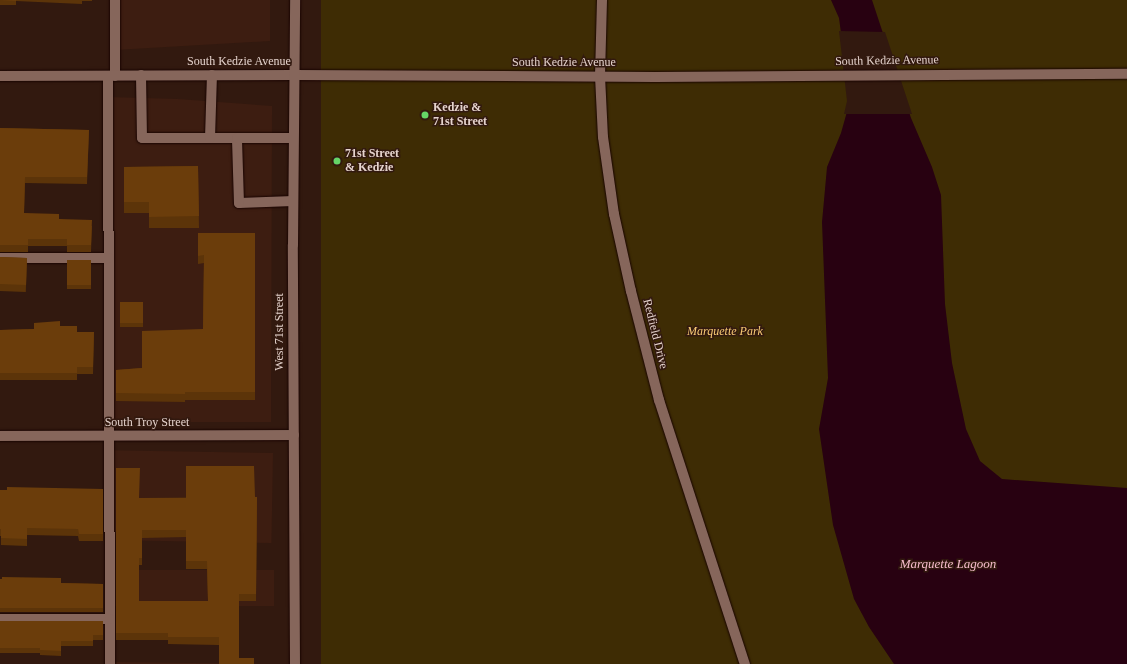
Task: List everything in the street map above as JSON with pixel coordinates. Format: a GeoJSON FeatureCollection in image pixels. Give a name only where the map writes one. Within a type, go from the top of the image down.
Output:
{"type":"FeatureCollection","features":[{"type":"Feature","properties":{"kind":"main road"},"geometry":{"type":"LineString","coordinates":[[110,664],[109,258],[112,76],[115,0]]}},
{"type":"Feature","properties":{"kind":"main road","name":"West 71st Street"},"geometry":{"type":"LineString","coordinates":[[294,664],[293,138],[295,0]]}},
{"type":"Feature","properties":{"kind":"main road","name":"Redfield Drive"},"geometry":{"type":"LineString","coordinates":[[602,0],[600,76],[602,137],[614,214],[633,298],[659,400],[745,664]]}},
{"type":"Feature","properties":{"kind":"main road","name":"South Kedzie Avenue"},"geometry":{"type":"LineString","coordinates":[[0,76],[294,74],[600,76],[1127,74]]}},
{"type":"Feature","properties":{"kind":"main road"},"geometry":{"type":"LineString","coordinates":[[141,75],[142,138],[293,138]]}},
{"type":"Feature","properties":{"kind":"main road"},"geometry":{"type":"LineString","coordinates":[[210,138],[212,75]]}},
{"type":"Feature","properties":{"kind":"main road"},"geometry":{"type":"LineString","coordinates":[[237,138],[239,202],[293,201]]}},
{"type":"Feature","properties":{"kind":"main road"},"geometry":{"type":"LineString","coordinates":[[0,258],[109,258]]}},
{"type":"Feature","properties":{"kind":"main road","name":"South Troy Street"},"geometry":{"type":"LineString","coordinates":[[0,436],[294,435]]}},
{"type":"Feature","properties":{"kind":"main road"},"geometry":{"type":"LineString","coordinates":[[0,619],[110,619]]}},
{"type":"Feature","properties":{"kind":"shaded area"},"geometry":{"type":"Polygon","coordinates":[[[115,0],[270,0],[270,41],[115,50],[115,0]]]}},
{"type":"Feature","properties":{"kind":"shaded area"},"geometry":{"type":"Polygon","coordinates":[[[108,97],[178,99],[272,106],[271,422],[109,422],[108,97]]]}},
{"type":"Feature","properties":{"kind":"shaded area"},"geometry":{"type":"Polygon","coordinates":[[[109,450],[273,453],[271,543],[107,540],[109,450]]]}},
{"type":"Feature","properties":{"kind":"shaded area"},"geometry":{"type":"Polygon","coordinates":[[[109,570],[274,570],[274,606],[109,606],[109,570]]]}},
{"type":"Feature","properties":{"kind":"shaded area"},"geometry":{"type":"Polygon","coordinates":[[[110,662],[273,664],[110,664],[110,662]]]}},
{"type":"Feature","properties":{"kind":"green space","name":"Marquette Park"},"geometry":{"type":"Polygon","coordinates":[[[321,0],[1127,0],[1127,664],[321,664],[321,0]]]}},
{"type":"Feature","properties":{"kind":"water","name":"Marquette Lagoon"},"geometry":{"type":"Polygon","coordinates":[[[831,0],[872,0],[911,118],[932,167],[941,195],[945,304],[952,363],[966,429],[980,461],[1002,479],[1127,488],[1127,664],[894,664],[869,627],[854,599],[833,525],[819,429],[828,378],[822,222],[827,167],[841,133],[850,101],[839,18],[831,0]]]}},
{"type":"Feature","properties":{"kind":"pier"},"geometry":{"type":"Polygon","coordinates":[[[839,31],[885,32],[912,114],[844,114],[847,101],[839,31]]]}},
{"type":"Feature","properties":{"kind":"building"},"geometry":{"type":"Polygon","coordinates":[[[0,128],[89,130],[87,177],[25,177],[24,213],[59,214],[59,219],[92,220],[91,245],[67,245],[67,239],[28,239],[28,245],[0,245],[0,128]]]}},
{"type":"Feature","properties":{"kind":"building"},"geometry":{"type":"Polygon","coordinates":[[[198,166],[199,216],[149,217],[149,202],[124,202],[124,167],[198,166]]]}},
{"type":"Feature","properties":{"kind":"building"},"geometry":{"type":"Polygon","coordinates":[[[198,233],[255,233],[255,392],[185,392],[185,394],[116,393],[116,370],[142,368],[142,331],[203,329],[204,255],[198,256],[198,233]]]}},
{"type":"Feature","properties":{"kind":"building"},"geometry":{"type":"Polygon","coordinates":[[[0,257],[27,258],[26,285],[0,284],[0,257]]]}},
{"type":"Feature","properties":{"kind":"building"},"geometry":{"type":"Polygon","coordinates":[[[67,260],[91,260],[91,285],[67,285],[67,260]]]}},
{"type":"Feature","properties":{"kind":"building"},"geometry":{"type":"Polygon","coordinates":[[[120,302],[143,302],[143,323],[120,323],[120,302]]]}},
{"type":"Feature","properties":{"kind":"building"},"geometry":{"type":"Polygon","coordinates":[[[60,321],[60,326],[77,326],[77,332],[94,332],[93,367],[77,367],[77,373],[0,373],[0,330],[34,329],[34,323],[60,321]]]}},
{"type":"Feature","properties":{"kind":"building"},"geometry":{"type":"Polygon","coordinates":[[[186,466],[254,466],[255,497],[257,497],[256,594],[239,594],[239,658],[254,658],[254,664],[219,664],[219,637],[168,637],[168,633],[116,633],[116,468],[140,468],[139,498],[186,498],[186,466]],[[142,530],[142,558],[139,558],[139,601],[208,601],[207,561],[186,561],[186,530],[142,530]]]}},
{"type":"Feature","properties":{"kind":"building"},"geometry":{"type":"Polygon","coordinates":[[[7,487],[103,489],[103,534],[79,534],[78,529],[27,528],[27,539],[1,538],[0,490],[7,490],[7,487]]]}},
{"type":"Feature","properties":{"kind":"building"},"geometry":{"type":"Polygon","coordinates":[[[2,577],[61,578],[61,583],[103,584],[103,608],[0,608],[0,579],[2,579],[2,577]]]}},
{"type":"Feature","properties":{"kind":"building"},"geometry":{"type":"Polygon","coordinates":[[[0,621],[103,621],[103,635],[93,635],[93,641],[61,641],[61,651],[40,650],[40,648],[0,648],[0,621]]]}},
{"type":"Feature","properties":{"kind":"place","name":"Kedzie & 71st Street"},"geometry":{"type":"Point","coordinates":[425,115]}},
{"type":"Feature","properties":{"kind":"place","name":"71st Street & Kedzie"},"geometry":{"type":"Point","coordinates":[337,161]}}]}
